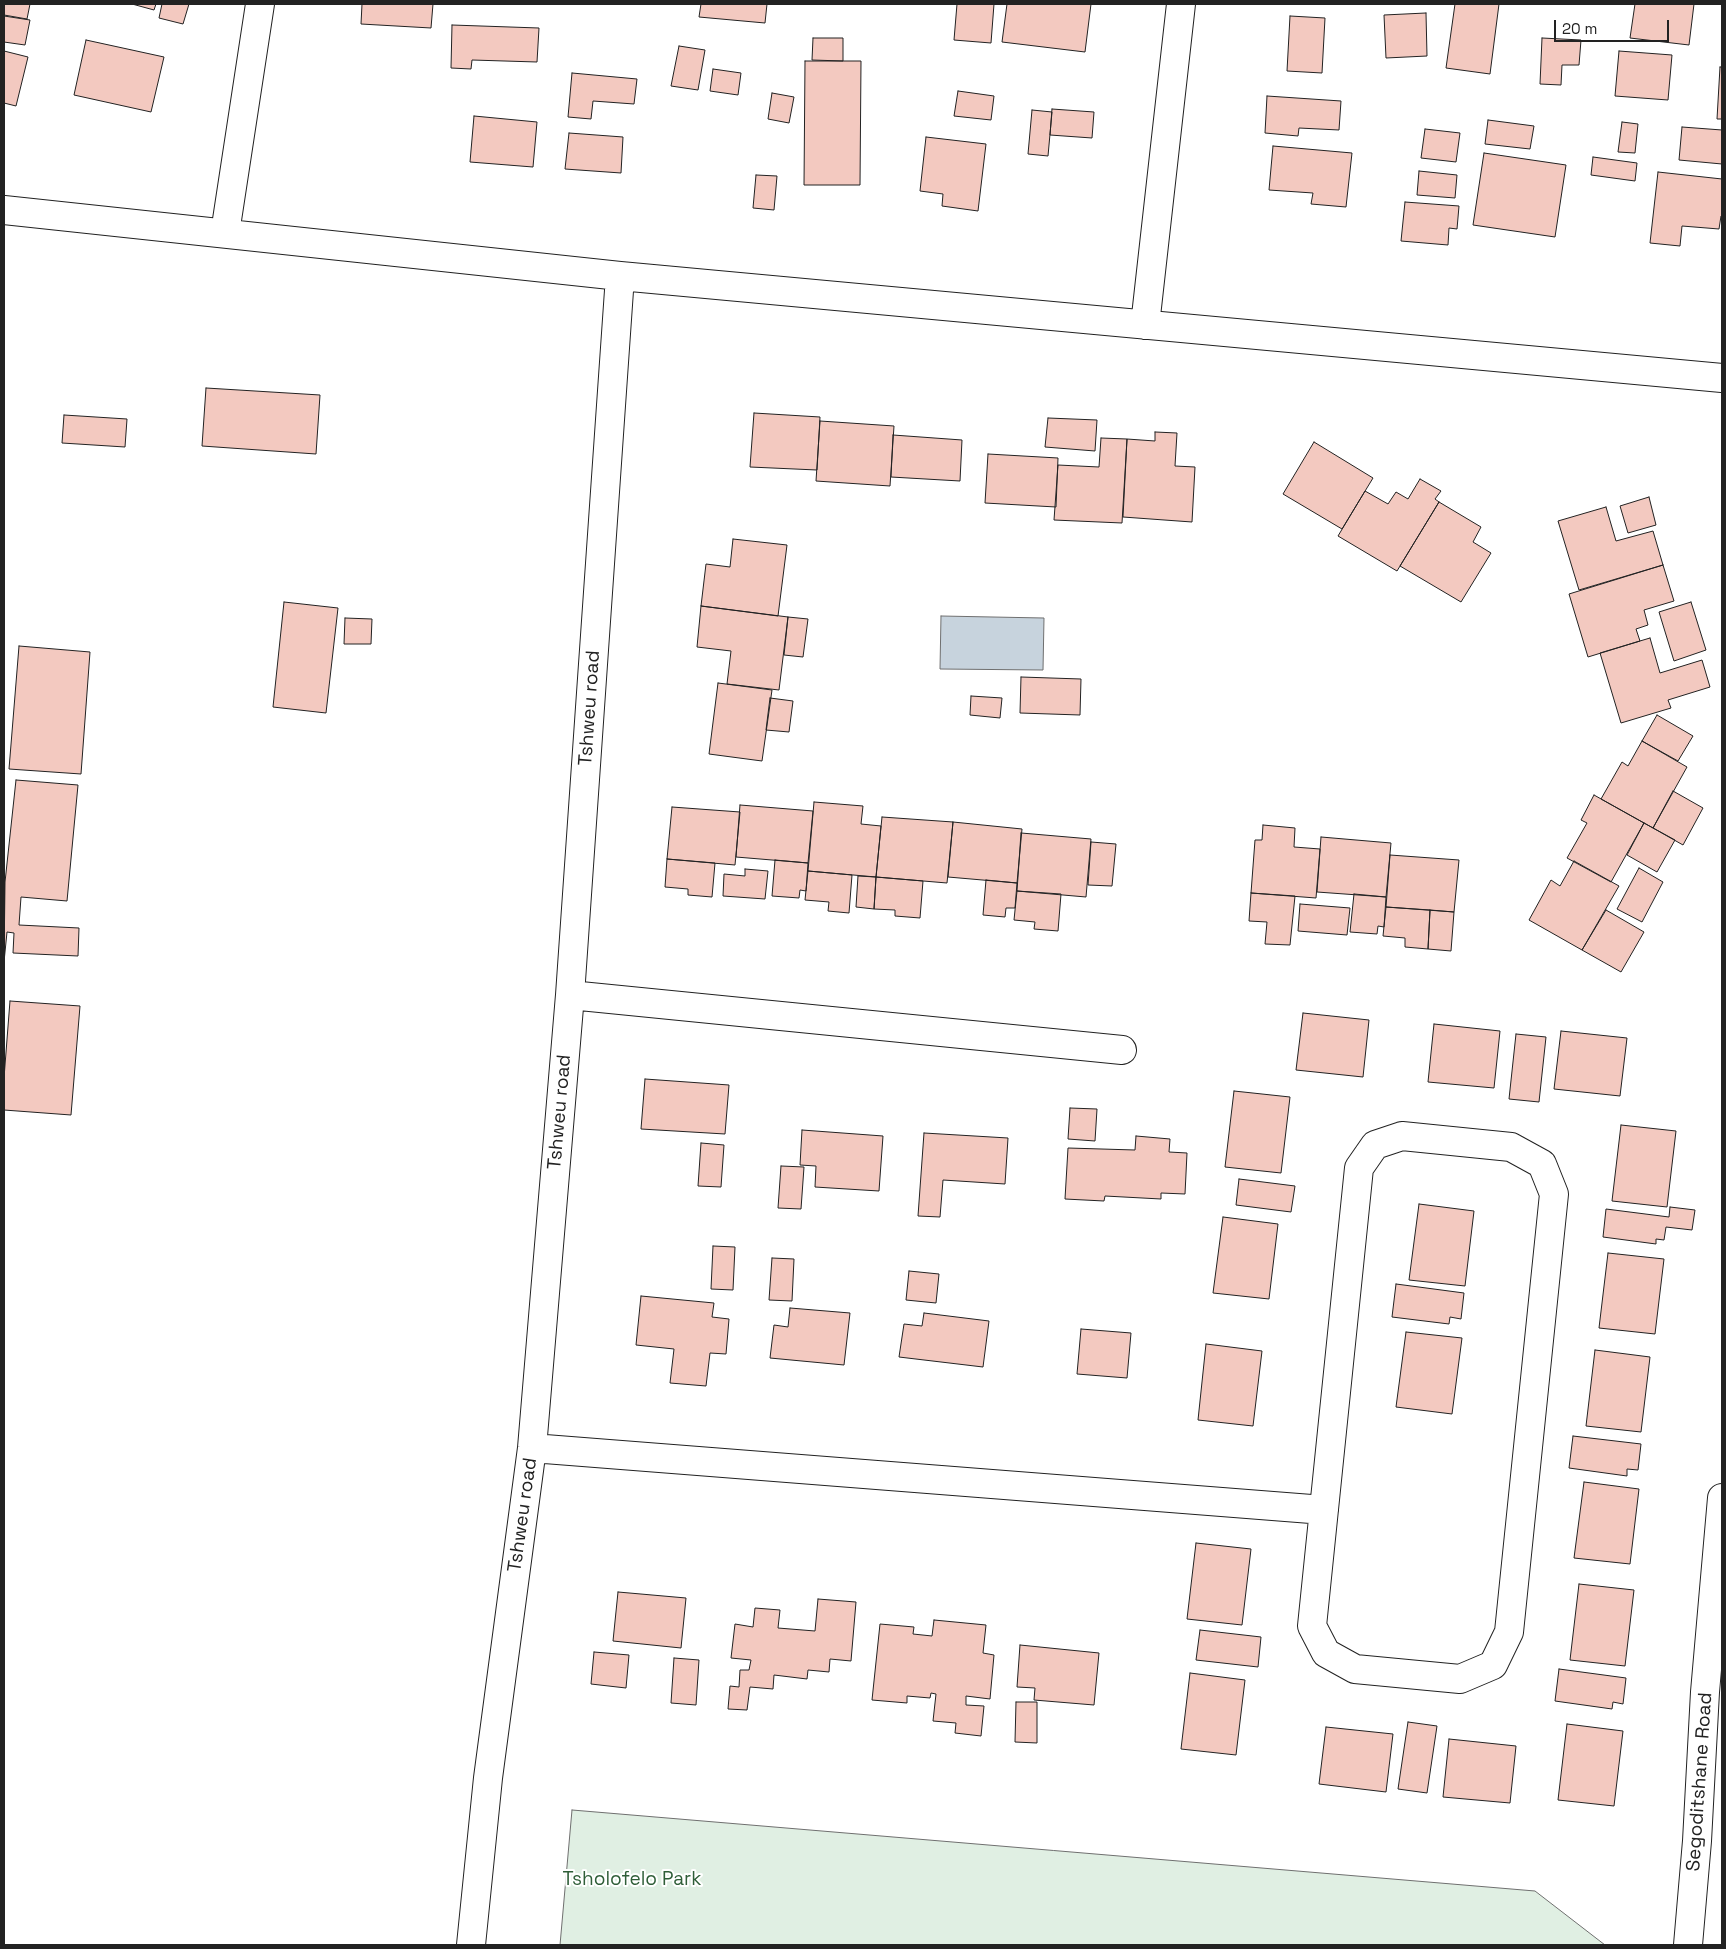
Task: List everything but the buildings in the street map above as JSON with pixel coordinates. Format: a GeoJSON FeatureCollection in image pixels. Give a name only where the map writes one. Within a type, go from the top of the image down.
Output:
{"type":"FeatureCollection","features":[{"type":"Feature","properties":{"kind":"street"},"geometry":{"type":"LineString","coordinates":[[225,233],[260,4]]}},
{"type":"Feature","properties":{"kind":"street"},"geometry":{"type":"LineString","coordinates":[[1145,325],[1181,4]]}},
{"type":"Feature","properties":{"kind":"street"},"geometry":{"type":"LineString","coordinates":[[4,210],[620,276],[1722,378]]}},
{"type":"Feature","properties":{"kind":"street","name":"Tshweu road"},"geometry":{"type":"LineString","coordinates":[[471,1945],[488,1778],[532,1448],[570,996],[620,276]]}},
{"type":"Feature","properties":{"kind":"street"},"geometry":{"type":"LineString","coordinates":[[570,996],[1122,1050]]}},
{"type":"Feature","properties":{"kind":"street"},"geometry":{"type":"LineString","coordinates":[[1402,1136],[1511,1147],[1542,1164],[1554,1194],[1510,1632],[1493,1665],[1460,1679],[1355,1669],[1326,1653],[1312,1626],[1324,1510],[1359,1168],[1375,1145],[1402,1136]]}},
{"type":"Feature","properties":{"kind":"street"},"geometry":{"type":"LineString","coordinates":[[532,1448],[1324,1510]]}},
{"type":"Feature","properties":{"kind":"street","name":"Segoditshane Road"},"geometry":{"type":"LineString","coordinates":[[1688,1945],[1697,1841],[1714,1693],[1722,1498]]}},
{"type":"Feature","properties":{"kind":"green space","name":"Tsholofelo Park"},"geometry":{"type":"Polygon","coordinates":[[[572,1810],[1535,1891],[1605,1945],[560,1945],[572,1810]]]}},
{"type":"Feature","properties":{"kind":"shaded area"},"geometry":{"type":"Polygon","coordinates":[[[941,616],[1044,618],[1043,670],[940,669],[941,616]]]}}]}
